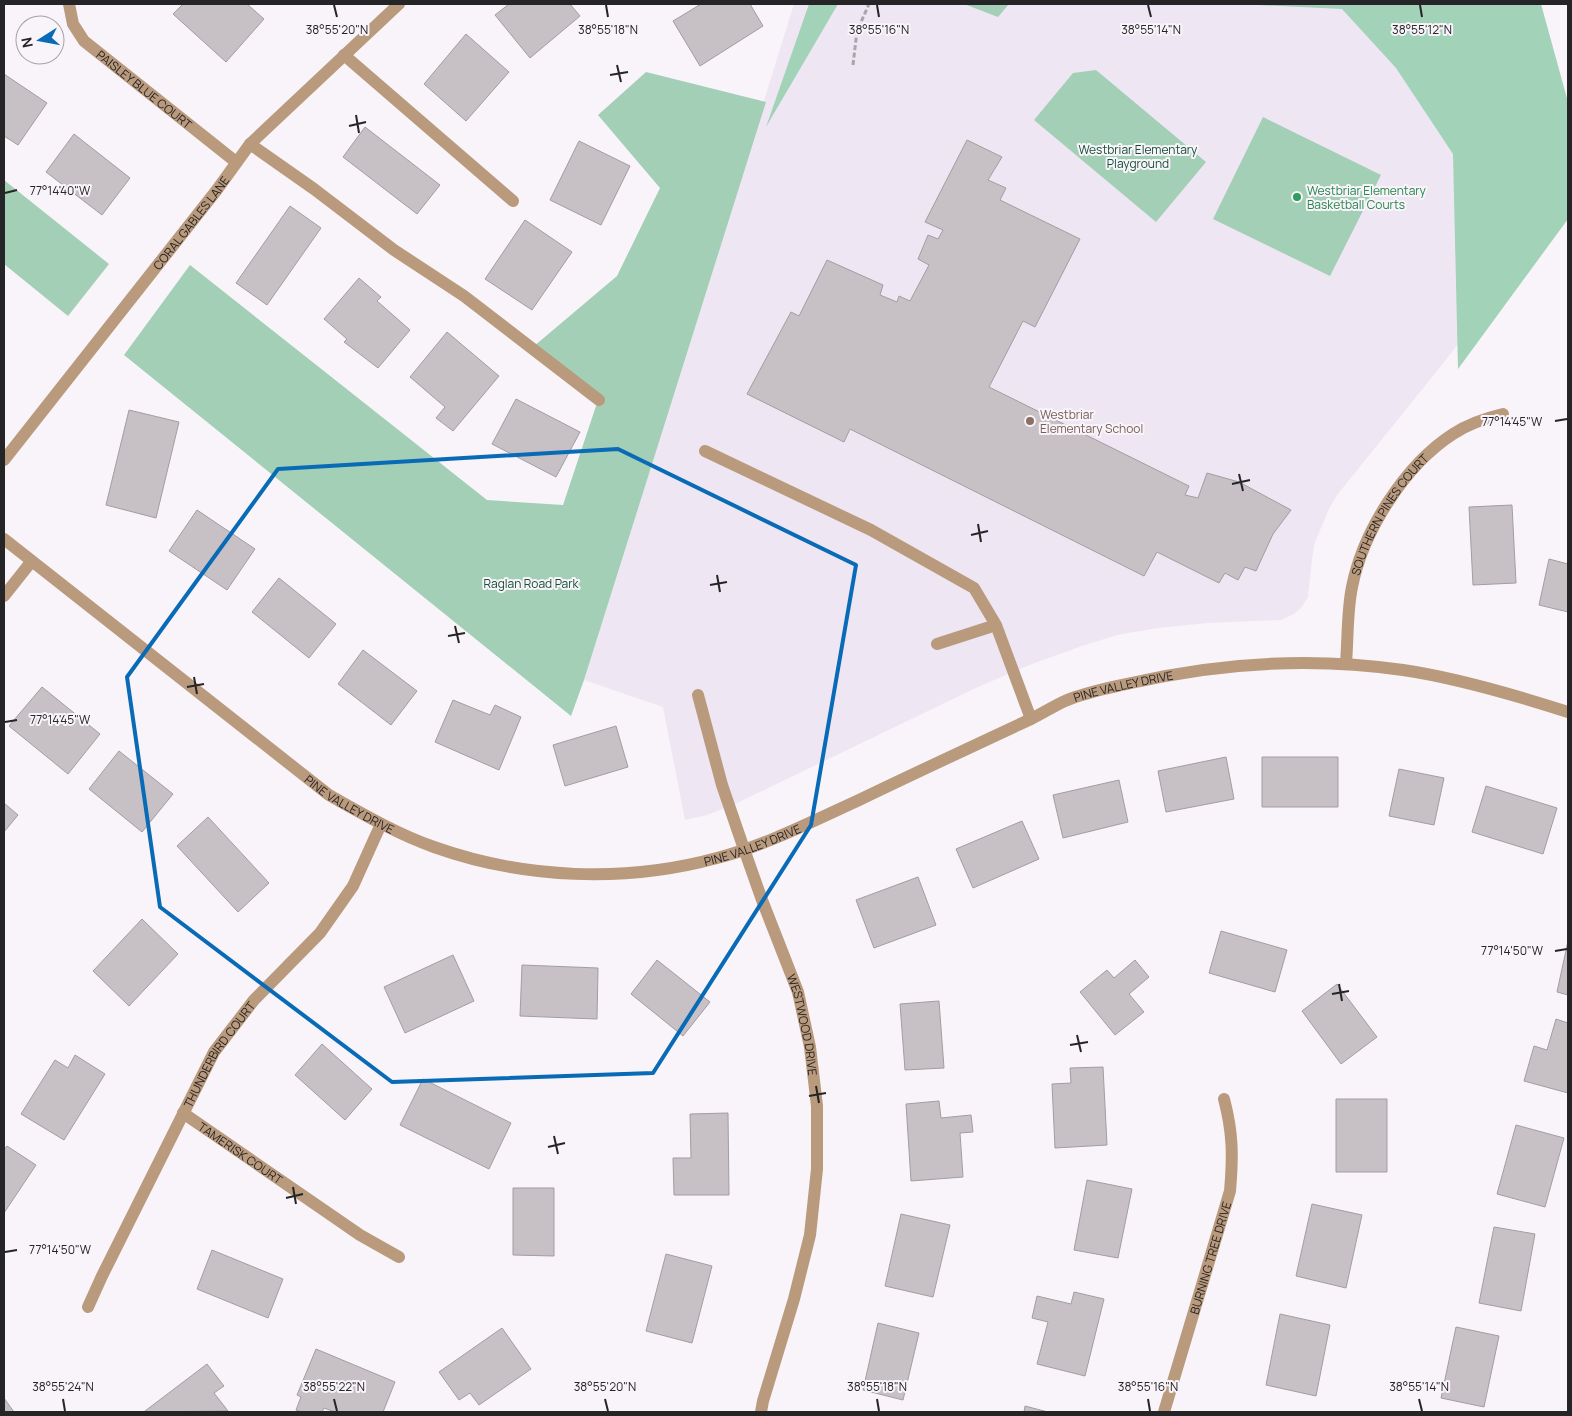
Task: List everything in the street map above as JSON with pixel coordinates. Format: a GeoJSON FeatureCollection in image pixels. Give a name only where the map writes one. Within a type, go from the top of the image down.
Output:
{"type":"FeatureCollection","features":[{"type":"Feature","properties":{"kind":"street","name":"PAISLEY BLUE COURT"},"geometry":{"type":"LineString","coordinates":[[69,4],[73,24],[84,41],[236,162]]}},
{"type":"Feature","properties":{"kind":"street","name":"CORAL GABLES LANE"},"geometry":{"type":"LineString","coordinates":[[4,460],[216,191],[250,144],[399,4]]}},
{"type":"Feature","properties":{"kind":"street"},"geometry":{"type":"LineString","coordinates":[[344,55],[513,201]]}},
{"type":"Feature","properties":{"kind":"street"},"geometry":{"type":"LineString","coordinates":[[250,144],[314,189],[394,250],[464,296],[599,400]]}},
{"type":"Feature","properties":{"kind":"street","name":"SOUTHERN PINES COURT"},"geometry":{"type":"LineString","coordinates":[[1346,663],[1352,588],[1362,552],[1378,517],[1428,452],[1454,433],[1486,418],[1503,414]]}},
{"type":"Feature","properties":{"kind":"street"},"geometry":{"type":"LineString","coordinates":[[705,451],[871,530],[974,588],[996,625],[1032,719]]}},
{"type":"Feature","properties":{"kind":"street","name":"PINE VALLEY DRIVE"},"geometry":{"type":"LineString","coordinates":[[4,539],[329,795],[381,824],[434,847],[490,863],[545,872],[602,874],[659,870],[717,858],[797,828],[1032,719],[1065,701],[1104,689],[1148,679],[1204,670],[1285,664],[1346,663],[1404,670],[1459,682],[1568,712]]}},
{"type":"Feature","properties":{"kind":"street"},"geometry":{"type":"LineString","coordinates":[[4,596],[31,562]]}},
{"type":"Feature","properties":{"kind":"street"},"geometry":{"type":"LineString","coordinates":[[937,644],[996,625]]}},
{"type":"Feature","properties":{"kind":"street","name":"WESTWOOD DRIVE"},"geometry":{"type":"LineString","coordinates":[[698,695],[722,785],[762,900],[798,992],[810,1047],[817,1106],[817,1169],[810,1235],[794,1299],[761,1412]]}},
{"type":"Feature","properties":{"kind":"street","name":"THUNDERBIRD COURT"},"geometry":{"type":"LineString","coordinates":[[88,1307],[214,1052],[254,1000],[320,934],[352,886],[381,824]]}},
{"type":"Feature","properties":{"kind":"street","name":"BURNING TREE DRIVE"},"geometry":{"type":"LineString","coordinates":[[1164,1412],[1230,1191],[1233,1157],[1229,1121],[1224,1099]]}},
{"type":"Feature","properties":{"kind":"street","name":"TAMERISK COURT"},"geometry":{"type":"LineString","coordinates":[[183,1113],[360,1235],[399,1257]]}},
{"type":"Feature","properties":{"kind":"path"},"geometry":{"type":"LineString","coordinates":[[853,65],[857,31],[870,4]]}},
{"type":"Feature","properties":{"kind":"highlighted area"},"geometry":{"type":"Polygon","coordinates":[[[618,449],[856,565],[811,825],[653,1073],[392,1082],[160,907],[127,677],[278,469],[618,449]]]}},
{"type":"Feature","properties":{"kind":"shaded area","name":"Westbriar Elementary School"},"geometry":{"type":"Polygon","coordinates":[[[794,4],[1478,4],[1568,201],[1445,361],[1337,495],[1315,542],[1308,597],[1301,608],[1294,614],[1281,620],[1208,623],[1158,628],[1117,635],[1082,646],[980,686],[733,805],[707,815],[685,820],[663,707],[584,680],[794,4]]]}},
{"type":"Feature","properties":{"kind":"green space"},"geometry":{"type":"Polygon","coordinates":[[[809,4],[838,4],[766,127],[809,4]]]}},
{"type":"Feature","properties":{"kind":"green space"},"geometry":{"type":"Polygon","coordinates":[[[964,4],[1009,4],[998,17],[964,4]]]}},
{"type":"Feature","properties":{"kind":"green space"},"geometry":{"type":"Polygon","coordinates":[[[1238,4],[1541,4],[1568,102],[1568,219],[1458,369],[1453,154],[1396,68],[1342,9],[1238,4]]]}},
{"type":"Feature","properties":{"kind":"green space","name":"Westbriar Elementary Playground"},"geometry":{"type":"Polygon","coordinates":[[[1096,70],[1206,162],[1156,222],[1034,120],[1073,73],[1096,70]]]}},
{"type":"Feature","properties":{"kind":"green space","name":"Raglan Road Park"},"geometry":{"type":"Polygon","coordinates":[[[646,72],[766,102],[571,716],[124,355],[190,265],[487,500],[563,505],[598,400],[533,347],[617,276],[660,188],[598,115],[646,72]]]}},
{"type":"Feature","properties":{"kind":"green space","name":"Westbriar Elementary Basketball Courts"},"geometry":{"type":"Polygon","coordinates":[[[1263,117],[1381,175],[1330,276],[1213,219],[1263,117]]]}},
{"type":"Feature","properties":{"kind":"green space"},"geometry":{"type":"Polygon","coordinates":[[[4,180],[109,264],[68,316],[4,264],[4,180]]]}},
{"type":"Feature","properties":{"kind":"building"},"geometry":{"type":"Polygon","coordinates":[[[183,4],[247,4],[264,19],[226,62],[173,14],[183,4]]]}},
{"type":"Feature","properties":{"kind":"building"},"geometry":{"type":"Polygon","coordinates":[[[509,4],[570,4],[580,16],[530,58],[495,15],[509,4]]]}},
{"type":"Feature","properties":{"kind":"building"},"geometry":{"type":"Polygon","coordinates":[[[701,4],[750,4],[763,26],[700,66],[673,21],[701,4]]]}},
{"type":"Feature","properties":{"kind":"building"},"geometry":{"type":"Polygon","coordinates":[[[466,34],[509,72],[466,121],[424,84],[466,34]]]}},
{"type":"Feature","properties":{"kind":"building"},"geometry":{"type":"Polygon","coordinates":[[[4,74],[47,103],[18,145],[4,136],[4,74]]]}},
{"type":"Feature","properties":{"kind":"building"},"geometry":{"type":"Polygon","coordinates":[[[365,127],[440,185],[417,214],[343,157],[365,127]]]}},
{"type":"Feature","properties":{"kind":"building"},"geometry":{"type":"Polygon","coordinates":[[[74,134],[130,178],[102,215],[46,172],[74,134]]]}},
{"type":"Feature","properties":{"kind":"building"},"geometry":{"type":"Polygon","coordinates":[[[967,140],[1002,157],[988,180],[1006,188],[1000,200],[1080,239],[1035,327],[1023,321],[989,387],[1189,486],[1185,495],[1198,498],[1207,473],[1239,482],[1291,510],[1273,534],[1256,571],[1245,567],[1238,580],[1225,573],[1219,583],[1157,552],[1144,576],[850,429],[844,442],[747,394],[791,312],[799,316],[827,260],[883,285],[880,295],[897,302],[899,296],[910,301],[929,265],[918,259],[928,235],[938,239],[943,230],[925,222],[967,140]]]}},
{"type":"Feature","properties":{"kind":"building"},"geometry":{"type":"Polygon","coordinates":[[[579,141],[630,166],[601,225],[550,200],[579,141]]]}},
{"type":"Feature","properties":{"kind":"building"},"geometry":{"type":"Polygon","coordinates":[[[290,206],[321,228],[267,305],[236,283],[290,206]]]}},
{"type":"Feature","properties":{"kind":"building"},"geometry":{"type":"Polygon","coordinates":[[[525,220],[572,252],[532,310],[485,279],[525,220]]]}},
{"type":"Feature","properties":{"kind":"building"},"geometry":{"type":"Polygon","coordinates":[[[359,278],[381,297],[377,301],[410,330],[378,368],[344,342],[347,339],[324,319],[359,278]]]}},
{"type":"Feature","properties":{"kind":"building"},"geometry":{"type":"Polygon","coordinates":[[[447,332],[499,376],[453,431],[436,418],[445,407],[410,377],[447,332]]]}},
{"type":"Feature","properties":{"kind":"building"},"geometry":{"type":"Polygon","coordinates":[[[516,399],[580,432],[556,477],[492,444],[516,399]]]}},
{"type":"Feature","properties":{"kind":"building"},"geometry":{"type":"Polygon","coordinates":[[[129,410],[179,422],[156,518],[106,505],[129,410]]]}},
{"type":"Feature","properties":{"kind":"building"},"geometry":{"type":"Polygon","coordinates":[[[1512,505],[1516,583],[1473,585],[1469,507],[1512,505]]]}},
{"type":"Feature","properties":{"kind":"building"},"geometry":{"type":"Polygon","coordinates":[[[197,510],[255,549],[227,590],[169,551],[197,510]]]}},
{"type":"Feature","properties":{"kind":"building"},"geometry":{"type":"Polygon","coordinates":[[[1549,559],[1568,564],[1568,612],[1539,605],[1549,559]]]}},
{"type":"Feature","properties":{"kind":"building"},"geometry":{"type":"Polygon","coordinates":[[[279,578],[336,624],[309,658],[252,612],[279,578]]]}},
{"type":"Feature","properties":{"kind":"building"},"geometry":{"type":"Polygon","coordinates":[[[363,650],[417,691],[391,725],[338,684],[363,650]]]}},
{"type":"Feature","properties":{"kind":"building"},"geometry":{"type":"Polygon","coordinates":[[[42,687],[100,734],[68,774],[9,726],[42,687]]]}},
{"type":"Feature","properties":{"kind":"building"},"geometry":{"type":"Polygon","coordinates":[[[453,700],[490,715],[495,705],[521,717],[499,770],[435,742],[453,700]]]}},
{"type":"Feature","properties":{"kind":"building"},"geometry":{"type":"Polygon","coordinates":[[[616,726],[628,767],[565,786],[553,745],[616,726]]]}},
{"type":"Feature","properties":{"kind":"building"},"geometry":{"type":"Polygon","coordinates":[[[119,751],[173,794],[142,832],[89,789],[119,751]]]}},
{"type":"Feature","properties":{"kind":"building"},"geometry":{"type":"Polygon","coordinates":[[[1226,757],[1234,799],[1166,812],[1158,771],[1226,757]]]}},
{"type":"Feature","properties":{"kind":"building"},"geometry":{"type":"Polygon","coordinates":[[[1262,757],[1338,757],[1338,807],[1262,807],[1262,757]]]}},
{"type":"Feature","properties":{"kind":"building"},"geometry":{"type":"Polygon","coordinates":[[[1399,769],[1444,778],[1434,825],[1389,816],[1399,769]]]}},
{"type":"Feature","properties":{"kind":"building"},"geometry":{"type":"Polygon","coordinates":[[[1119,780],[1128,822],[1063,838],[1053,795],[1119,780]]]}},
{"type":"Feature","properties":{"kind":"building"},"geometry":{"type":"Polygon","coordinates":[[[1486,786],[1557,808],[1543,854],[1472,832],[1486,786]]]}},
{"type":"Feature","properties":{"kind":"building"},"geometry":{"type":"Polygon","coordinates":[[[4,803],[18,815],[4,832],[4,803]]]}},
{"type":"Feature","properties":{"kind":"building"},"geometry":{"type":"Polygon","coordinates":[[[208,817],[269,883],[238,912],[177,846],[208,817]]]}},
{"type":"Feature","properties":{"kind":"building"},"geometry":{"type":"Polygon","coordinates":[[[1022,821],[1039,859],[973,888],[956,849],[1022,821]]]}},
{"type":"Feature","properties":{"kind":"building"},"geometry":{"type":"Polygon","coordinates":[[[918,877],[936,925],[874,948],[856,900],[918,877]]]}},
{"type":"Feature","properties":{"kind":"building"},"geometry":{"type":"Polygon","coordinates":[[[142,919],[178,954],[129,1006],[93,971],[142,919]]]}},
{"type":"Feature","properties":{"kind":"building"},"geometry":{"type":"Polygon","coordinates":[[[1221,931],[1287,950],[1275,992],[1209,973],[1221,931]]]}},
{"type":"Feature","properties":{"kind":"building"},"geometry":{"type":"Polygon","coordinates":[[[1568,941],[1568,995],[1557,992],[1568,941]]]}},
{"type":"Feature","properties":{"kind":"building"},"geometry":{"type":"Polygon","coordinates":[[[453,955],[474,1001],[405,1033],[384,987],[453,955]]]}},
{"type":"Feature","properties":{"kind":"building"},"geometry":{"type":"Polygon","coordinates":[[[657,960],[710,1002],[683,1036],[631,994],[657,960]]]}},
{"type":"Feature","properties":{"kind":"building"},"geometry":{"type":"Polygon","coordinates":[[[1135,960],[1149,977],[1129,994],[1144,1012],[1115,1035],[1080,992],[1107,970],[1114,978],[1135,960]]]}},
{"type":"Feature","properties":{"kind":"building"},"geometry":{"type":"Polygon","coordinates":[[[522,965],[598,968],[597,1019],[520,1016],[522,965]]]}},
{"type":"Feature","properties":{"kind":"building"},"geometry":{"type":"Polygon","coordinates":[[[1337,984],[1377,1037],[1341,1064],[1302,1011],[1337,984]]]}},
{"type":"Feature","properties":{"kind":"building"},"geometry":{"type":"Polygon","coordinates":[[[939,1001],[944,1068],[905,1070],[900,1004],[939,1001]]]}},
{"type":"Feature","properties":{"kind":"building"},"geometry":{"type":"Polygon","coordinates":[[[1556,1019],[1568,1023],[1568,1093],[1524,1081],[1534,1046],[1547,1050],[1556,1019]]]}},
{"type":"Feature","properties":{"kind":"building"},"geometry":{"type":"Polygon","coordinates":[[[322,1044],[372,1089],[345,1120],[295,1075],[322,1044]]]}},
{"type":"Feature","properties":{"kind":"building"},"geometry":{"type":"Polygon","coordinates":[[[75,1055],[105,1074],[64,1140],[21,1114],[55,1060],[68,1068],[75,1055]]]}},
{"type":"Feature","properties":{"kind":"building"},"geometry":{"type":"Polygon","coordinates":[[[1103,1067],[1107,1145],[1055,1148],[1052,1084],[1071,1083],[1070,1068],[1103,1067]]]}},
{"type":"Feature","properties":{"kind":"building"},"geometry":{"type":"Polygon","coordinates":[[[423,1079],[511,1123],[489,1169],[400,1125],[423,1079]]]}},
{"type":"Feature","properties":{"kind":"building"},"geometry":{"type":"Polygon","coordinates":[[[1336,1099],[1387,1099],[1387,1172],[1336,1172],[1336,1099]]]}},
{"type":"Feature","properties":{"kind":"building"},"geometry":{"type":"Polygon","coordinates":[[[939,1101],[941,1118],[971,1115],[973,1132],[960,1133],[963,1177],[911,1181],[906,1104],[939,1101]]]}},
{"type":"Feature","properties":{"kind":"building"},"geometry":{"type":"Polygon","coordinates":[[[728,1113],[729,1195],[674,1195],[673,1158],[691,1158],[690,1114],[728,1113]]]}},
{"type":"Feature","properties":{"kind":"building"},"geometry":{"type":"Polygon","coordinates":[[[1516,1125],[1564,1138],[1545,1207],[1497,1194],[1516,1125]]]}},
{"type":"Feature","properties":{"kind":"building"},"geometry":{"type":"Polygon","coordinates":[[[7,1146],[36,1165],[4,1213],[4,1150],[7,1146]]]}},
{"type":"Feature","properties":{"kind":"building"},"geometry":{"type":"Polygon","coordinates":[[[1087,1180],[1132,1189],[1118,1258],[1074,1250],[1087,1180]]]}},
{"type":"Feature","properties":{"kind":"building"},"geometry":{"type":"Polygon","coordinates":[[[513,1188],[554,1188],[554,1256],[513,1255],[513,1188]]]}},
{"type":"Feature","properties":{"kind":"building"},"geometry":{"type":"Polygon","coordinates":[[[1312,1204],[1362,1215],[1346,1288],[1296,1276],[1312,1204]]]}},
{"type":"Feature","properties":{"kind":"building"},"geometry":{"type":"Polygon","coordinates":[[[901,1214],[950,1225],[933,1297],[885,1286],[901,1214]]]}},
{"type":"Feature","properties":{"kind":"building"},"geometry":{"type":"Polygon","coordinates":[[[1494,1227],[1535,1234],[1521,1311],[1479,1303],[1494,1227]]]}},
{"type":"Feature","properties":{"kind":"building"},"geometry":{"type":"Polygon","coordinates":[[[212,1250],[283,1279],[268,1318],[197,1289],[212,1250]]]}},
{"type":"Feature","properties":{"kind":"building"},"geometry":{"type":"Polygon","coordinates":[[[666,1254],[712,1266],[692,1343],[646,1331],[666,1254]]]}},
{"type":"Feature","properties":{"kind":"building"},"geometry":{"type":"Polygon","coordinates":[[[1074,1292],[1104,1299],[1085,1376],[1037,1364],[1048,1322],[1032,1318],[1037,1296],[1071,1304],[1074,1292]]]}},
{"type":"Feature","properties":{"kind":"building"},"geometry":{"type":"Polygon","coordinates":[[[1280,1314],[1330,1325],[1316,1396],[1266,1385],[1280,1314]]]}},
{"type":"Feature","properties":{"kind":"building"},"geometry":{"type":"Polygon","coordinates":[[[878,1323],[919,1333],[903,1400],[863,1390],[878,1323]]]}},
{"type":"Feature","properties":{"kind":"building"},"geometry":{"type":"Polygon","coordinates":[[[1456,1327],[1499,1336],[1484,1407],[1441,1398],[1456,1327]]]}},
{"type":"Feature","properties":{"kind":"building"},"geometry":{"type":"Polygon","coordinates":[[[502,1328],[531,1369],[479,1405],[470,1393],[459,1400],[439,1372],[502,1328]]]}},
{"type":"Feature","properties":{"kind":"building"},"geometry":{"type":"Polygon","coordinates":[[[316,1349],[395,1382],[383,1412],[335,1412],[324,1408],[322,1412],[302,1412],[296,1410],[301,1397],[297,1395],[316,1349]]]}},
{"type":"Feature","properties":{"kind":"building"},"geometry":{"type":"Polygon","coordinates":[[[207,1364],[224,1386],[214,1393],[228,1411],[145,1412],[145,1411],[207,1364]]]}},
{"type":"Feature","properties":{"kind":"building"},"geometry":{"type":"Polygon","coordinates":[[[4,1398],[14,1412],[4,1412],[4,1398]]]}},
{"type":"Feature","properties":{"kind":"building"},"geometry":{"type":"Polygon","coordinates":[[[1025,1406],[1048,1412],[1024,1412],[1025,1406]]]}},
{"type":"Feature","properties":{"kind":"place","name":"Westbriar Elementary Basketball Courts"},"geometry":{"type":"Point","coordinates":[1297,197]}},
{"type":"Feature","properties":{"kind":"place","name":"Westbriar Elementary School"},"geometry":{"type":"Point","coordinates":[1030,421]}}]}
